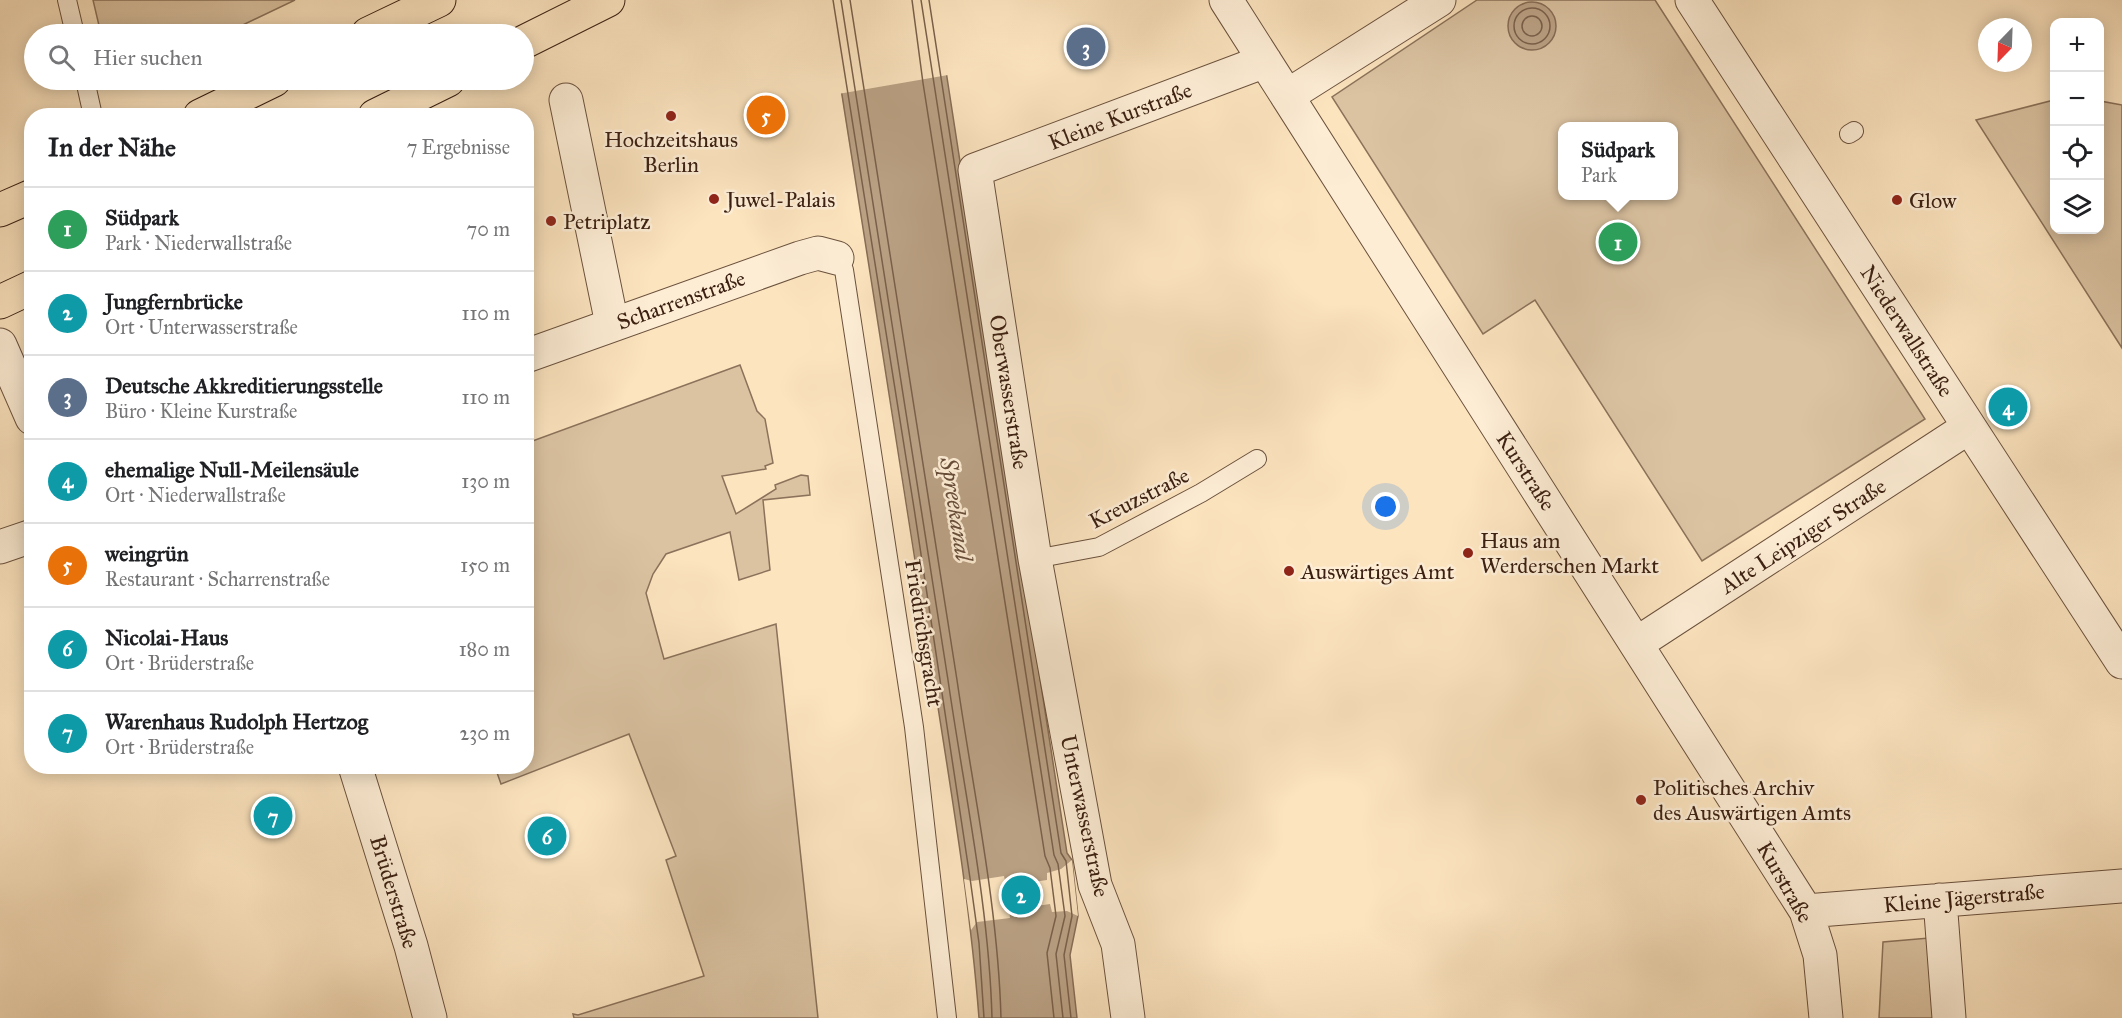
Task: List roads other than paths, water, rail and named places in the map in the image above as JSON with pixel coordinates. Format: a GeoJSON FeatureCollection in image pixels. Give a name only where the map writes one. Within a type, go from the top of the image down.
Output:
{"type":"FeatureCollection","features":[{"type":"Feature","properties":{"kind":"main road"},"geometry":{"type":"LineString","coordinates":[[389,24],[439,0]]}},
{"type":"Feature","properties":{"kind":"main road"},"geometry":{"type":"LineString","coordinates":[[534,37],[608,0]]}},
{"type":"Feature","properties":{"kind":"main road"},"geometry":{"type":"LineString","coordinates":[[216,108],[253,90]]}},
{"type":"Feature","properties":{"kind":"main road"},"geometry":{"type":"LineString","coordinates":[[391,108],[428,90]]}},
{"type":"Feature","properties":{"kind":"main road"},"geometry":{"type":"LineString","coordinates":[[0,210],[24,200]]}},
{"type":"Feature","properties":{"kind":"main road"},"geometry":{"type":"LineString","coordinates":[[0,302],[24,290]]}},
{"type":"Feature","properties":{"kind":"street","name":"Kurstraße"},"geometry":{"type":"LineString","coordinates":[[1226,0],[1806,911],[1820,956],[1826,1018]]}},
{"type":"Feature","properties":{"kind":"street"},"geometry":{"type":"LineString","coordinates":[[1287,96],[1439,0]]}},
{"type":"Feature","properties":{"kind":"street","name":"Niederwallstraße"},"geometry":{"type":"LineString","coordinates":[[1692,0],[2122,662]]}},
{"type":"Feature","properties":{"kind":"street","name":"Kleine Kurstraße"},"geometry":{"type":"LineString","coordinates":[[975,170],[1265,62]]}},
{"type":"Feature","properties":{"kind":"street"},"geometry":{"type":"LineString","coordinates":[[566,100],[612,324]]}},
{"type":"Feature","properties":{"kind":"street","name":"Oberwasserstraße"},"geometry":{"type":"LineString","coordinates":[[975,170],[1045,613]]}},
{"type":"Feature","properties":{"kind":"street","name":"Scharrenstraße"},"geometry":{"type":"LineString","coordinates":[[534,353],[800,258],[818,253],[837,258]]}},
{"type":"Feature","properties":{"kind":"street"},"geometry":{"type":"LineString","coordinates":[[0,345],[24,400]]}},
{"type":"Feature","properties":{"kind":"street","name":"Alte Leipziger Straße"},"geometry":{"type":"LineString","coordinates":[[1636,644],[1969,427]]}},
{"type":"Feature","properties":{"kind":"street"},"geometry":{"type":"LineString","coordinates":[[0,547],[24,539]]}},
{"type":"Feature","properties":{"kind":"street","name":"Unterwasserstraße"},"geometry":{"type":"LineString","coordinates":[[1045,613],[1095,885],[1118,944],[1128,1018]]}},
{"type":"Feature","properties":{"kind":"street","name":"Brüderstraße"},"geometry":{"type":"LineString","coordinates":[[357,774],[411,946],[430,1018]]}},
{"type":"Feature","properties":{"kind":"street","name":"Kleine Jägerstraße"},"geometry":{"type":"LineString","coordinates":[[1806,911],[2122,886]]}},
{"type":"Feature","properties":{"kind":"street"},"geometry":{"type":"LineString","coordinates":[[1940,900],[1949,1018]]}},
{"type":"Feature","properties":{"kind":"lane"},"geometry":{"type":"LineString","coordinates":[[67,0],[73,24]]}},
{"type":"Feature","properties":{"kind":"lane"},"geometry":{"type":"LineString","coordinates":[[87,90],[91,108]]}},
{"type":"Feature","properties":{"kind":"lane","name":"Friedrichsgracht"},"geometry":{"type":"LineString","coordinates":[[837,258],[844,270],[914,727],[947,1018]]}},
{"type":"Feature","properties":{"kind":"lane","name":"Kreuzstraße"},"geometry":{"type":"LineString","coordinates":[[1035,559],[1099,547],[1201,494],[1257,459]]}},
{"type":"Feature","properties":{"kind":"water","name":"Spreekanal"},"geometry":{"type":"Polygon","coordinates":[[[827,0],[935,0],[1067,853],[1072,860],[1078,916],[1070,955],[1077,1018],[979,1018],[965,887],[827,0]]]}},
{"type":"Feature","properties":{"kind":"water"},"geometry":{"type":"Polygon","coordinates":[[[1532,2],[1549,9],[1556,26],[1549,43],[1532,50],[1515,43],[1508,26],[1515,9],[1532,2]]]}},
{"type":"Feature","properties":{"kind":"place","name":"Deutsche Akkreditierungsstelle"},"geometry":{"type":"Point","coordinates":[1086,47]}},
{"type":"Feature","properties":{"kind":"place","name":"weingrün"},"geometry":{"type":"Point","coordinates":[766,115]}},
{"type":"Feature","properties":{"kind":"place","name":"Hochzeitshaus Berlin"},"geometry":{"type":"Point","coordinates":[671,116]}},
{"type":"Feature","properties":{"kind":"place","name":"Juwel-Palais"},"geometry":{"type":"Point","coordinates":[714,199]}},
{"type":"Feature","properties":{"kind":"place","name":"Glow"},"geometry":{"type":"Point","coordinates":[1897,200]}},
{"type":"Feature","properties":{"kind":"place","name":"Petriplatz"},"geometry":{"type":"Point","coordinates":[551,221]}},
{"type":"Feature","properties":{"kind":"place","name":"Südpark"},"geometry":{"type":"Point","coordinates":[1618,242]}},
{"type":"Feature","properties":{"kind":"place","name":"ehemalige Null-Meilensäule"},"geometry":{"type":"Point","coordinates":[2008,407]}},
{"type":"Feature","properties":{"kind":"place","name":"Haus am Werderschen Markt"},"geometry":{"type":"Point","coordinates":[1468,553]}},
{"type":"Feature","properties":{"kind":"place","name":"Auswärtiges Amt"},"geometry":{"type":"Point","coordinates":[1289,571]}},
{"type":"Feature","properties":{"kind":"place","name":"Politisches Archiv des Auswärtigen Amts"},"geometry":{"type":"Point","coordinates":[1641,800]}},
{"type":"Feature","properties":{"kind":"place","name":"Warenhaus Rudolph Hertzog"},"geometry":{"type":"Point","coordinates":[273,816]}},
{"type":"Feature","properties":{"kind":"place","name":"Nicolai-Haus"},"geometry":{"type":"Point","coordinates":[547,836]}},
{"type":"Feature","properties":{"kind":"place","name":"Jungfernbrücke"},"geometry":{"type":"Point","coordinates":[1021,895]}}]}
